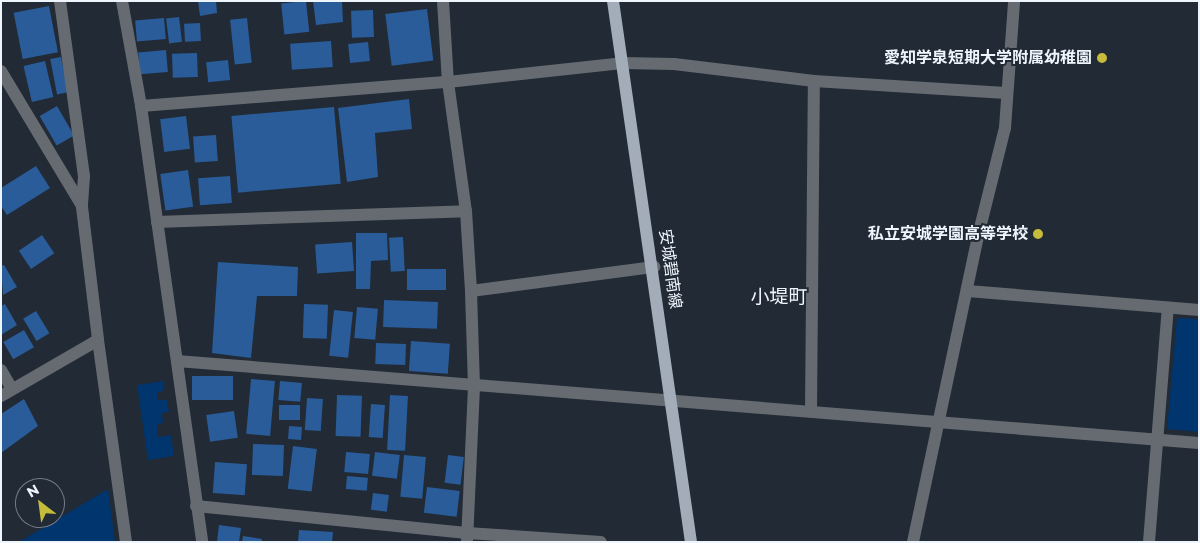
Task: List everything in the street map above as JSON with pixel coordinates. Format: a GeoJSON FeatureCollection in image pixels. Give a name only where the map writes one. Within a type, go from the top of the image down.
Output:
{"type":"FeatureCollection","features":[{"type":"Feature","properties":{"kind":"main road","name":"安城碧南線"},"geometry":{"type":"LineString","coordinates":[[613,1],[654,267],[691,542]]}},
{"type":"Feature","properties":{"kind":"street"},"geometry":{"type":"LineString","coordinates":[[60,1],[84,176],[82,207],[98,340],[126,542]]}},
{"type":"Feature","properties":{"kind":"street"},"geometry":{"type":"LineString","coordinates":[[122,1],[141,106],[202,542]]}},
{"type":"Feature","properties":{"kind":"street"},"geometry":{"type":"LineString","coordinates":[[443,1],[448,82],[466,211],[471,291],[474,387],[467,537]]}},
{"type":"Feature","properties":{"kind":"street"},"geometry":{"type":"LineString","coordinates":[[913,542],[1005,128],[1014,1]]}},
{"type":"Feature","properties":{"kind":"street"},"geometry":{"type":"LineString","coordinates":[[141,106],[448,82],[622,62],[674,64],[814,81],[1006,93]]}},
{"type":"Feature","properties":{"kind":"street"},"geometry":{"type":"LineString","coordinates":[[1,71],[72,184],[82,207]]}},
{"type":"Feature","properties":{"kind":"street"},"geometry":{"type":"LineString","coordinates":[[811,411],[814,81]]}},
{"type":"Feature","properties":{"kind":"street"},"geometry":{"type":"LineString","coordinates":[[157,222],[466,211]]}},
{"type":"Feature","properties":{"kind":"street"},"geometry":{"type":"LineString","coordinates":[[471,291],[654,267]]}},
{"type":"Feature","properties":{"kind":"street"},"geometry":{"type":"LineString","coordinates":[[968,291],[1199,310]]}},
{"type":"Feature","properties":{"kind":"street"},"geometry":{"type":"LineString","coordinates":[[1149,542],[1168,308]]}},
{"type":"Feature","properties":{"kind":"street"},"geometry":{"type":"LineString","coordinates":[[1,396],[98,340]]}},
{"type":"Feature","properties":{"kind":"street"},"geometry":{"type":"LineString","coordinates":[[178,361],[474,387],[673,399],[1199,443]]}},
{"type":"Feature","properties":{"kind":"street"},"geometry":{"type":"LineString","coordinates":[[1,370],[12,388]]}},
{"type":"Feature","properties":{"kind":"street"},"geometry":{"type":"LineString","coordinates":[[196,506],[467,537],[601,542]]}},
{"type":"Feature","properties":{"kind":"shaded area"},"geometry":{"type":"Polygon","coordinates":[[[1177,318],[1199,319],[1199,432],[1167,429],[1177,318]]]}},
{"type":"Feature","properties":{"kind":"shaded area"},"geometry":{"type":"Polygon","coordinates":[[[163,381],[164,391],[157,392],[158,400],[167,400],[169,412],[162,413],[163,423],[157,424],[158,437],[171,435],[174,456],[148,460],[137,385],[163,381]]]}},
{"type":"Feature","properties":{"kind":"shaded area"},"geometry":{"type":"Polygon","coordinates":[[[108,489],[115,542],[19,542],[43,528],[65,528],[65,515],[108,489]]]}},
{"type":"Feature","properties":{"kind":"building"},"geometry":{"type":"Polygon","coordinates":[[[198,1],[216,1],[217,13],[200,16],[198,1]]]}},
{"type":"Feature","properties":{"kind":"building"},"geometry":{"type":"Polygon","coordinates":[[[306,1],[309,32],[284,34],[281,4],[306,1]]]}},
{"type":"Feature","properties":{"kind":"building"},"geometry":{"type":"Polygon","coordinates":[[[313,1],[342,1],[343,22],[316,25],[313,1]]]}},
{"type":"Feature","properties":{"kind":"building"},"geometry":{"type":"Polygon","coordinates":[[[49,6],[58,52],[23,59],[14,13],[49,6]]]}},
{"type":"Feature","properties":{"kind":"building"},"geometry":{"type":"Polygon","coordinates":[[[427,9],[433,61],[392,66],[385,14],[427,9]]]}},
{"type":"Feature","properties":{"kind":"building"},"geometry":{"type":"Polygon","coordinates":[[[373,10],[374,37],[352,38],[351,11],[373,10]]]}},
{"type":"Feature","properties":{"kind":"building"},"geometry":{"type":"Polygon","coordinates":[[[179,17],[182,42],[169,43],[166,19],[179,17]]]}},
{"type":"Feature","properties":{"kind":"building"},"geometry":{"type":"Polygon","coordinates":[[[164,18],[166,39],[137,41],[135,21],[164,18]]]}},
{"type":"Feature","properties":{"kind":"building"},"geometry":{"type":"Polygon","coordinates":[[[247,18],[252,63],[235,65],[230,20],[247,18]]]}},
{"type":"Feature","properties":{"kind":"building"},"geometry":{"type":"Polygon","coordinates":[[[200,23],[201,41],[185,42],[184,24],[200,23]]]}},
{"type":"Feature","properties":{"kind":"building"},"geometry":{"type":"Polygon","coordinates":[[[331,41],[333,67],[292,70],[290,44],[331,41]]]}},
{"type":"Feature","properties":{"kind":"building"},"geometry":{"type":"Polygon","coordinates":[[[368,42],[370,61],[350,63],[348,44],[368,42]]]}},
{"type":"Feature","properties":{"kind":"building"},"geometry":{"type":"Polygon","coordinates":[[[166,50],[168,72],[140,74],[138,52],[166,50]]]}},
{"type":"Feature","properties":{"kind":"building"},"geometry":{"type":"Polygon","coordinates":[[[197,53],[198,77],[173,78],[172,54],[197,53]]]}},
{"type":"Feature","properties":{"kind":"building"},"geometry":{"type":"Polygon","coordinates":[[[61,57],[68,92],[57,94],[50,59],[61,57]]]}},
{"type":"Feature","properties":{"kind":"building"},"geometry":{"type":"Polygon","coordinates":[[[228,60],[230,80],[208,82],[206,62],[228,60]]]}},
{"type":"Feature","properties":{"kind":"building"},"geometry":{"type":"Polygon","coordinates":[[[45,61],[53,97],[32,102],[24,66],[45,61]]]}},
{"type":"Feature","properties":{"kind":"building"},"geometry":{"type":"Polygon","coordinates":[[[409,99],[412,129],[375,133],[378,177],[347,182],[338,108],[409,99]]]}},
{"type":"Feature","properties":{"kind":"building"},"geometry":{"type":"Polygon","coordinates":[[[57,106],[74,135],[57,145],[40,116],[57,106]]]}},
{"type":"Feature","properties":{"kind":"building"},"geometry":{"type":"Polygon","coordinates":[[[334,107],[341,184],[238,193],[231,116],[334,107]]]}},
{"type":"Feature","properties":{"kind":"building"},"geometry":{"type":"Polygon","coordinates":[[[186,116],[190,149],[164,152],[160,119],[186,116]]]}},
{"type":"Feature","properties":{"kind":"building"},"geometry":{"type":"Polygon","coordinates":[[[216,135],[218,161],[195,163],[193,137],[216,135]]]}},
{"type":"Feature","properties":{"kind":"building"},"geometry":{"type":"Polygon","coordinates":[[[36,166],[50,188],[7,215],[1,206],[1,188],[36,166]]]}},
{"type":"Feature","properties":{"kind":"building"},"geometry":{"type":"Polygon","coordinates":[[[188,170],[193,207],[165,211],[160,174],[188,170]]]}},
{"type":"Feature","properties":{"kind":"building"},"geometry":{"type":"Polygon","coordinates":[[[230,176],[232,203],[200,205],[198,178],[230,176]]]}},
{"type":"Feature","properties":{"kind":"building"},"geometry":{"type":"Polygon","coordinates":[[[356,233],[387,233],[388,260],[371,261],[370,289],[356,289],[356,233]]]}},
{"type":"Feature","properties":{"kind":"building"},"geometry":{"type":"Polygon","coordinates":[[[42,235],[54,253],[31,269],[19,251],[42,235]]]}},
{"type":"Feature","properties":{"kind":"building"},"geometry":{"type":"Polygon","coordinates":[[[403,237],[405,271],[391,272],[389,238],[403,237]]]}},
{"type":"Feature","properties":{"kind":"building"},"geometry":{"type":"Polygon","coordinates":[[[352,242],[354,271],[317,274],[315,245],[352,242]]]}},
{"type":"Feature","properties":{"kind":"building"},"geometry":{"type":"Polygon","coordinates":[[[218,262],[298,267],[297,296],[257,296],[251,358],[212,353],[218,262]]]}},
{"type":"Feature","properties":{"kind":"building"},"geometry":{"type":"Polygon","coordinates":[[[4,265],[17,287],[3,295],[1,266],[4,265]]]}},
{"type":"Feature","properties":{"kind":"building"},"geometry":{"type":"Polygon","coordinates":[[[407,269],[446,269],[446,290],[407,290],[407,269]]]}},
{"type":"Feature","properties":{"kind":"building"},"geometry":{"type":"Polygon","coordinates":[[[384,300],[438,302],[437,329],[383,327],[384,300]]]}},
{"type":"Feature","properties":{"kind":"building"},"geometry":{"type":"Polygon","coordinates":[[[5,304],[17,325],[1,335],[1,306],[5,304]]]}},
{"type":"Feature","properties":{"kind":"building"},"geometry":{"type":"Polygon","coordinates":[[[304,304],[328,305],[327,339],[303,338],[304,304]]]}},
{"type":"Feature","properties":{"kind":"building"},"geometry":{"type":"Polygon","coordinates":[[[357,307],[378,309],[375,340],[354,338],[357,307]]]}},
{"type":"Feature","properties":{"kind":"building"},"geometry":{"type":"Polygon","coordinates":[[[334,310],[353,312],[348,358],[329,356],[334,310]]]}},
{"type":"Feature","properties":{"kind":"building"},"geometry":{"type":"Polygon","coordinates":[[[36,311],[49,333],[37,341],[23,319],[36,311]]]}},
{"type":"Feature","properties":{"kind":"building"},"geometry":{"type":"Polygon","coordinates":[[[24,330],[34,347],[13,359],[3,342],[24,330]]]}},
{"type":"Feature","properties":{"kind":"building"},"geometry":{"type":"Polygon","coordinates":[[[411,341],[450,344],[448,374],[409,371],[411,341]]]}},
{"type":"Feature","properties":{"kind":"building"},"geometry":{"type":"Polygon","coordinates":[[[376,343],[406,344],[405,365],[375,364],[376,343]]]}},
{"type":"Feature","properties":{"kind":"building"},"geometry":{"type":"Polygon","coordinates":[[[192,376],[233,376],[233,400],[192,400],[192,376]]]}},
{"type":"Feature","properties":{"kind":"building"},"geometry":{"type":"Polygon","coordinates":[[[251,379],[275,381],[270,436],[246,434],[251,379]]]}},
{"type":"Feature","properties":{"kind":"building"},"geometry":{"type":"Polygon","coordinates":[[[280,381],[302,383],[300,402],[278,400],[280,381]]]}},
{"type":"Feature","properties":{"kind":"building"},"geometry":{"type":"Polygon","coordinates":[[[337,395],[362,396],[361,437],[336,436],[337,395]]]}},
{"type":"Feature","properties":{"kind":"building"},"geometry":{"type":"Polygon","coordinates":[[[390,395],[408,396],[405,451],[387,450],[390,395]]]}},
{"type":"Feature","properties":{"kind":"building"},"geometry":{"type":"Polygon","coordinates":[[[307,398],[323,399],[321,431],[305,430],[307,398]]]}},
{"type":"Feature","properties":{"kind":"building"},"geometry":{"type":"Polygon","coordinates":[[[24,399],[38,426],[1,453],[1,414],[24,399]]]}},
{"type":"Feature","properties":{"kind":"building"},"geometry":{"type":"Polygon","coordinates":[[[371,404],[385,405],[383,438],[369,437],[371,404]]]}},
{"type":"Feature","properties":{"kind":"building"},"geometry":{"type":"Polygon","coordinates":[[[279,405],[300,405],[300,420],[279,420],[279,405]]]}},
{"type":"Feature","properties":{"kind":"building"},"geometry":{"type":"Polygon","coordinates":[[[234,411],[238,438],[210,442],[206,415],[234,411]]]}},
{"type":"Feature","properties":{"kind":"building"},"geometry":{"type":"Polygon","coordinates":[[[289,426],[302,427],[301,440],[288,439],[289,426]]]}},
{"type":"Feature","properties":{"kind":"building"},"geometry":{"type":"Polygon","coordinates":[[[253,444],[284,445],[283,476],[252,475],[253,444]]]}},
{"type":"Feature","properties":{"kind":"building"},"geometry":{"type":"Polygon","coordinates":[[[293,446],[317,449],[312,492],[288,489],[293,446]]]}},
{"type":"Feature","properties":{"kind":"building"},"geometry":{"type":"Polygon","coordinates":[[[346,452],[370,454],[368,474],[344,472],[346,452]]]}},
{"type":"Feature","properties":{"kind":"building"},"geometry":{"type":"Polygon","coordinates":[[[375,452],[400,455],[397,479],[372,476],[375,452]]]}},
{"type":"Feature","properties":{"kind":"building"},"geometry":{"type":"Polygon","coordinates":[[[404,455],[426,457],[422,499],[400,497],[404,455]]]}},
{"type":"Feature","properties":{"kind":"building"},"geometry":{"type":"Polygon","coordinates":[[[448,455],[464,457],[460,485],[445,483],[448,455]]]}},
{"type":"Feature","properties":{"kind":"building"},"geometry":{"type":"Polygon","coordinates":[[[215,462],[247,464],[245,495],[213,493],[215,462]]]}},
{"type":"Feature","properties":{"kind":"building"},"geometry":{"type":"Polygon","coordinates":[[[347,476],[368,478],[367,491],[346,489],[347,476]]]}},
{"type":"Feature","properties":{"kind":"building"},"geometry":{"type":"Polygon","coordinates":[[[427,487],[460,491],[457,517],[424,513],[427,487]]]}},
{"type":"Feature","properties":{"kind":"building"},"geometry":{"type":"Polygon","coordinates":[[[373,493],[389,495],[387,512],[371,510],[373,493]]]}},
{"type":"Feature","properties":{"kind":"building"},"geometry":{"type":"Polygon","coordinates":[[[219,525],[241,528],[239,542],[217,542],[219,525]]]}},
{"type":"Feature","properties":{"kind":"building"},"geometry":{"type":"Polygon","coordinates":[[[299,530],[333,532],[332,542],[298,542],[299,530]]]}},
{"type":"Feature","properties":{"kind":"building"},"geometry":{"type":"Polygon","coordinates":[[[243,536],[262,539],[262,542],[242,542],[243,536]]]}},
{"type":"Feature","properties":{"kind":"place","name":"愛知学泉短期大学附属幼稚園"},"geometry":{"type":"Point","coordinates":[1102,58]}},
{"type":"Feature","properties":{"kind":"place","name":"私立安城学園高等学校"},"geometry":{"type":"Point","coordinates":[1038,234]}},
{"type":"Feature","properties":{"kind":"district","name":"小堤町"},"geometry":{"type":"Point","coordinates":[779,297]}}]}
